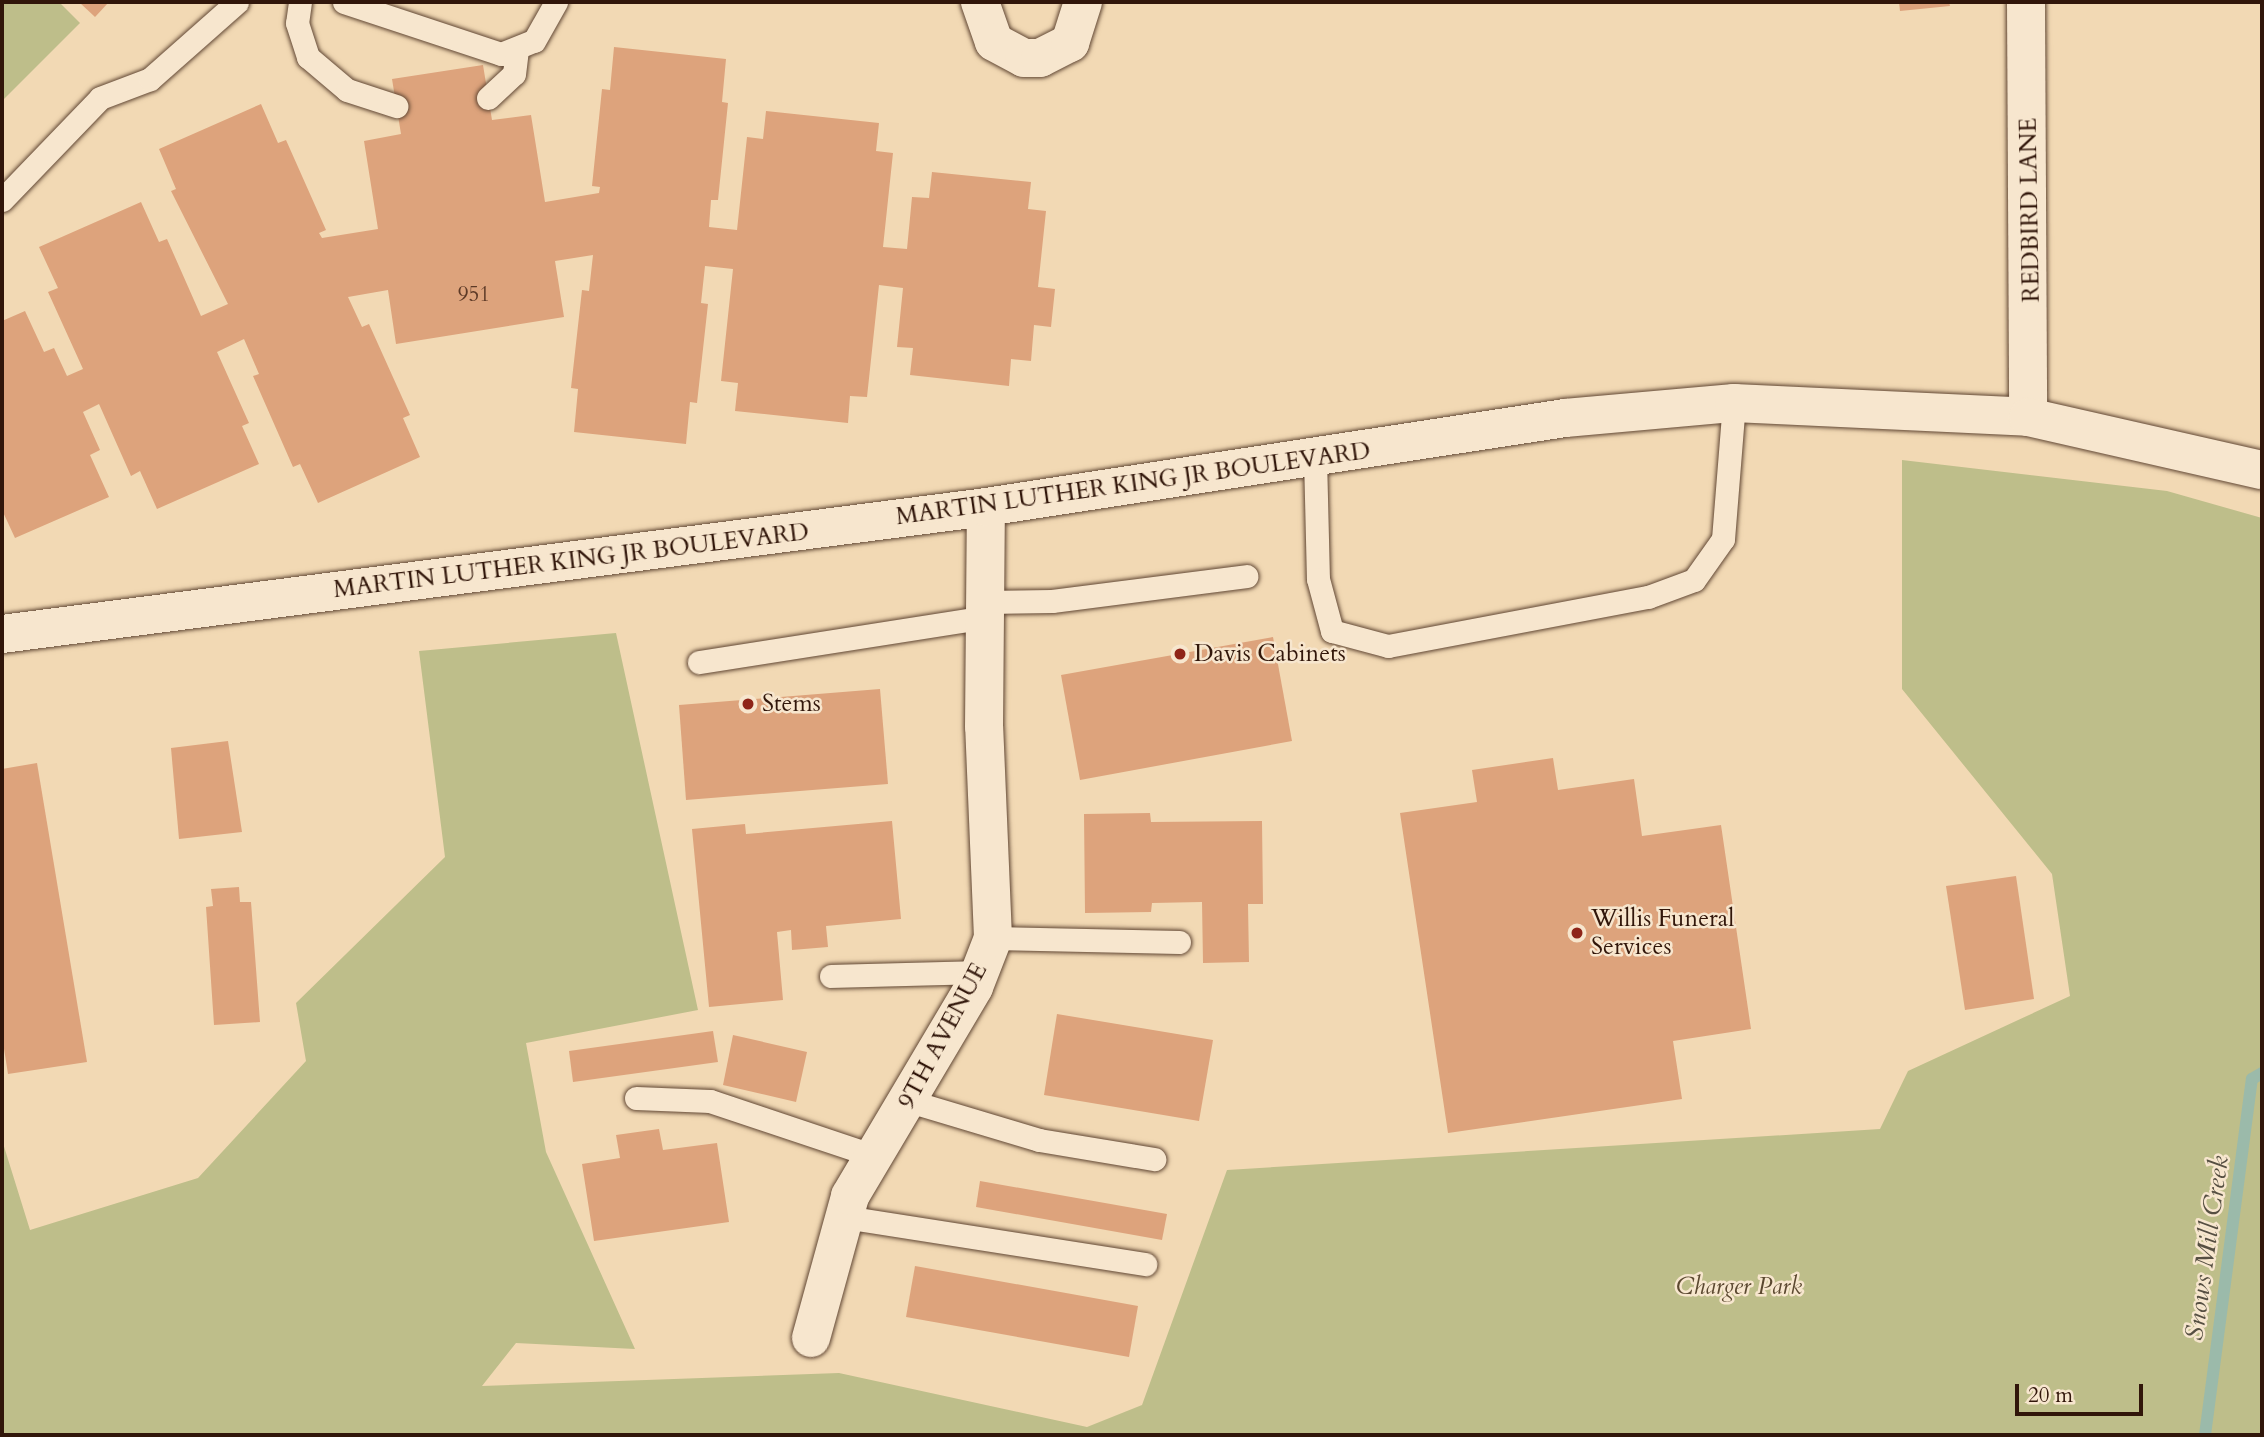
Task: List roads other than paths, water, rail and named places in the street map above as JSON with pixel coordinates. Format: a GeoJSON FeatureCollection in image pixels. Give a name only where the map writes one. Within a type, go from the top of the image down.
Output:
{"type":"FeatureCollection","features":[{"type":"Feature","properties":{"kind":"main road"},"geometry":{"type":"LineString","coordinates":[[980,2],[994,42],[1024,58],[1040,58],[1070,43],[1083,2]]}},
{"type":"Feature","properties":{"kind":"main road","name":"REDBIRD LANE"},"geometry":{"type":"LineString","coordinates":[[2026,2],[2028,417]]}},
{"type":"Feature","properties":{"kind":"main road","name":"MARTIN LUTHER KING JR BOULEVARD"},"geometry":{"type":"LineString","coordinates":[[2,634],[986,507],[1565,418],[1734,404],[2028,417],[2262,470]]}},
{"type":"Feature","properties":{"kind":"main road","name":"9TH AVENUE"},"geometry":{"type":"LineString","coordinates":[[811,1338],[845,1217],[874,1156],[909,1101],[987,955],[986,507]]}},
{"type":"Feature","properties":{"kind":"lane"},"geometry":{"type":"LineString","coordinates":[[2,200],[100,98],[150,79],[237,2]]}},
{"type":"Feature","properties":{"kind":"lane"},"geometry":{"type":"LineString","coordinates":[[299,2],[297,23],[308,57],[347,90],[396,106]]}},
{"type":"Feature","properties":{"kind":"lane"},"geometry":{"type":"LineString","coordinates":[[344,2],[484,53],[517,50],[547,26],[556,2]]}},
{"type":"Feature","properties":{"kind":"lane"},"geometry":{"type":"LineString","coordinates":[[488,98],[514,75],[517,50]]}},
{"type":"Feature","properties":{"kind":"lane"},"geometry":{"type":"LineString","coordinates":[[1315,457],[1318,579],[1332,631],[1388,646],[1648,597],[1693,580],[1723,539],[1734,404]]}},
{"type":"Feature","properties":{"kind":"lane"},"geometry":{"type":"LineString","coordinates":[[699,662],[985,610],[1246,576]]}},
{"type":"Feature","properties":{"kind":"lane"},"geometry":{"type":"LineString","coordinates":[[831,976],[987,955],[1179,942]]}},
{"type":"Feature","properties":{"kind":"lane"},"geometry":{"type":"LineString","coordinates":[[636,1098],[710,1101],[874,1156]]}},
{"type":"Feature","properties":{"kind":"lane"},"geometry":{"type":"LineString","coordinates":[[909,1101],[1039,1140],[1154,1159]]}},
{"type":"Feature","properties":{"kind":"lane"},"geometry":{"type":"LineString","coordinates":[[845,1217],[1146,1264]]}},
{"type":"Feature","properties":{"kind":"waterway","name":"Snows Mill Creek"},"geometry":{"type":"LineString","coordinates":[[2205,1435],[2252,1079],[2262,1073]]}},
{"type":"Feature","properties":{"kind":"place","name":"Davis Cabinets"},"geometry":{"type":"Point","coordinates":[1180,654]}},
{"type":"Feature","properties":{"kind":"place","name":"Stems"},"geometry":{"type":"Point","coordinates":[748,704]}},
{"type":"Feature","properties":{"kind":"place","name":"Willis Funeral Services"},"geometry":{"type":"Point","coordinates":[1577,933]}},
{"type":"Feature","properties":{"kind":"park label","name":"Charger Park"},"geometry":{"type":"Point","coordinates":[1739,1287]}}]}
